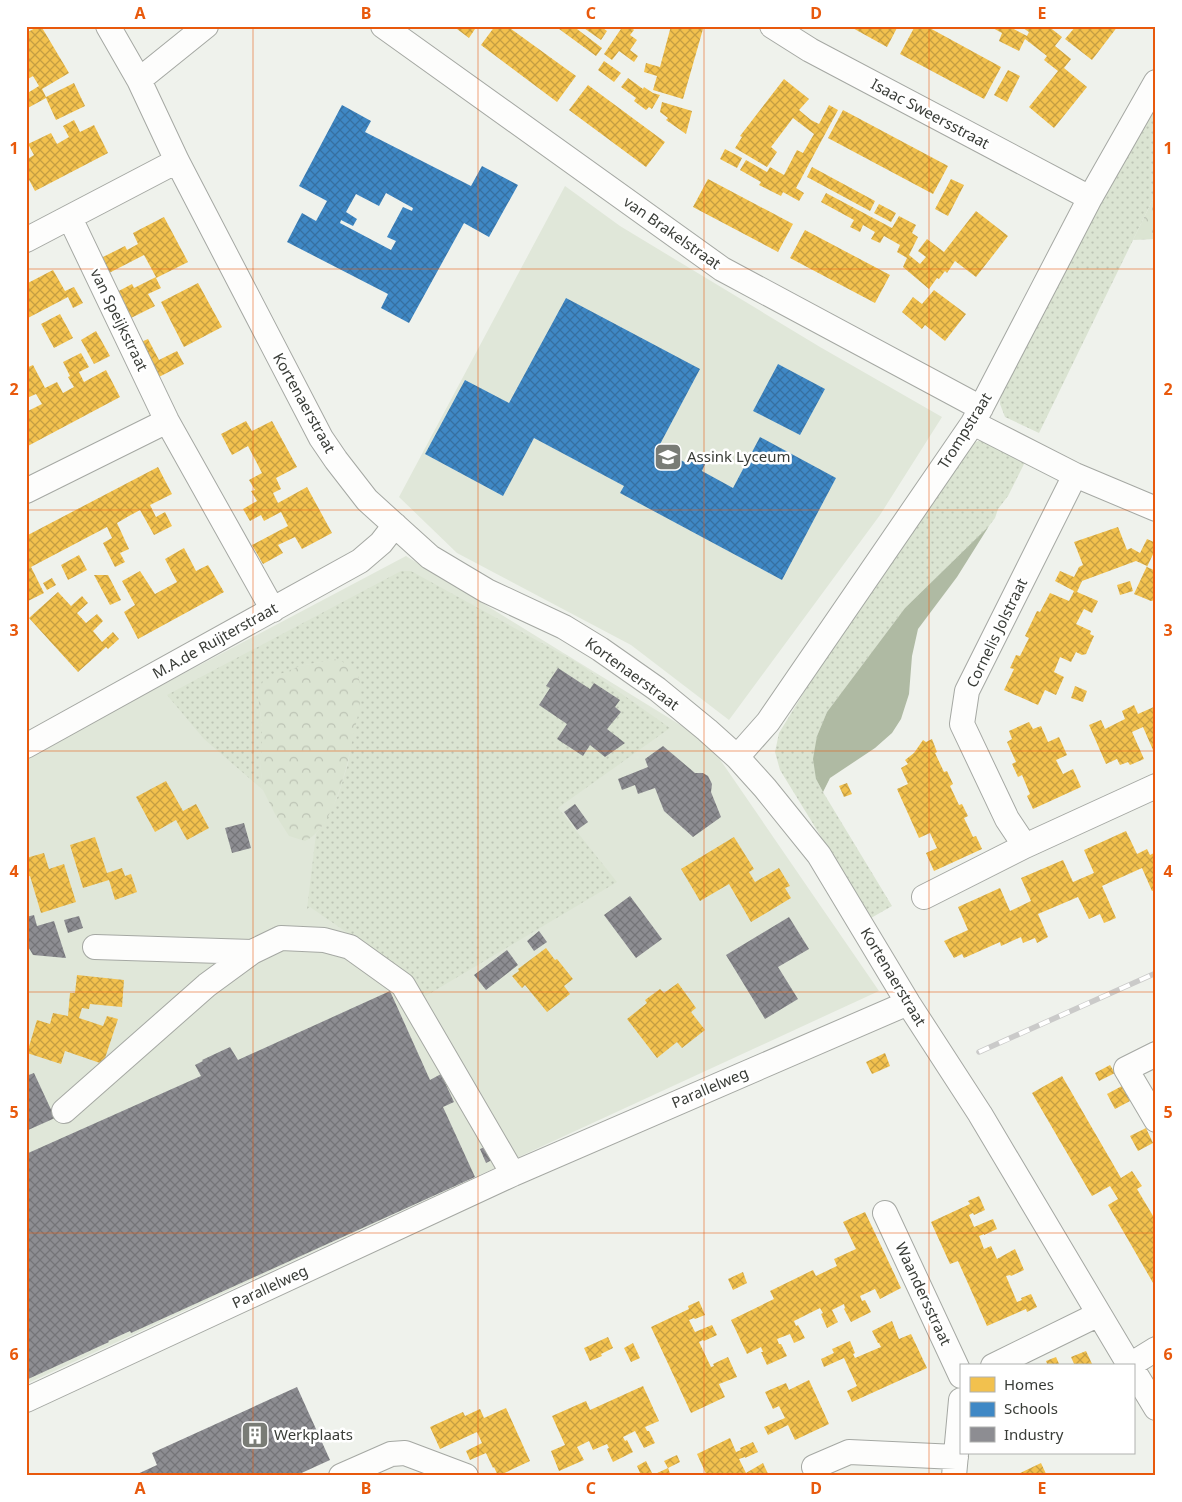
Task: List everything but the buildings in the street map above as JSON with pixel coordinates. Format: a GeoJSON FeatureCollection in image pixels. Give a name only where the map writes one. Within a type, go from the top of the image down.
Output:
{"type":"FeatureCollection","features":[{"type":"Feature","properties":{"kind":"street","name":"Kortenaerstraat"},"geometry":{"type":"LineString","coordinates":[[108,26],[139,80],[177,161],[321,438],[336,460],[367,500],[430,556],[487,590],[564,627],[600,649],[657,689],[708,730],[737,756],[766,788],[819,855],[908,1003],[980,1114],[1129,1364]]}},
{"type":"Feature","properties":{"kind":"street"},"geometry":{"type":"LineString","coordinates":[[139,80],[206,26]]}},
{"type":"Feature","properties":{"kind":"street","name":"van Brakelstraat"},"geometry":{"type":"LineString","coordinates":[[383,26],[722,269],[977,416]]}},
{"type":"Feature","properties":{"kind":"street","name":"Isaac Sweersstraat"},"geometry":{"type":"LineString","coordinates":[[772,26],[810,50],[1090,198]]}},
{"type":"Feature","properties":{"kind":"street","name":"Trompstraat"},"geometry":{"type":"LineString","coordinates":[[737,756],[768,722],[977,416],[1090,198],[1156,82]]}},
{"type":"Feature","properties":{"kind":"street"},"geometry":{"type":"LineString","coordinates":[[26,240],[177,161]]}},
{"type":"Feature","properties":{"kind":"street","name":"van Speijkstraat"},"geometry":{"type":"LineString","coordinates":[[70,218],[167,421],[273,610]]}},
{"type":"Feature","properties":{"kind":"street"},"geometry":{"type":"LineString","coordinates":[[977,416],[1075,475],[1156,509]]}},
{"type":"Feature","properties":{"kind":"street"},"geometry":{"type":"LineString","coordinates":[[26,490],[167,421]]}},
{"type":"Feature","properties":{"kind":"street","name":"Cornelis Jolstraat"},"geometry":{"type":"LineString","coordinates":[[1025,846],[1007,819],[962,724],[967,691],[1075,475]]}},
{"type":"Feature","properties":{"kind":"street","name":"M.A.de Ruijterstraat"},"geometry":{"type":"LineString","coordinates":[[26,746],[360,561],[381,543],[395,525]]}},
{"type":"Feature","properties":{"kind":"street"},"geometry":{"type":"LineString","coordinates":[[924,897],[1025,846],[1156,786]]}},
{"type":"Feature","properties":{"kind":"street"},"geometry":{"type":"LineString","coordinates":[[64,1110],[206,985],[252,952],[281,938],[324,940],[350,947],[403,985],[513,1174]]}},
{"type":"Feature","properties":{"kind":"street"},"geometry":{"type":"LineString","coordinates":[[95,948],[252,952]]}},
{"type":"Feature","properties":{"kind":"street","name":"Parallelweg"},"geometry":{"type":"LineString","coordinates":[[26,1400],[513,1174],[908,1003]]}},
{"type":"Feature","properties":{"kind":"street"},"geometry":{"type":"LineString","coordinates":[[1156,1054],[1126,1070],[1156,1120]]}},
{"type":"Feature","properties":{"kind":"street","name":"Waandersstraat"},"geometry":{"type":"LineString","coordinates":[[884,1213],[960,1374]]}},
{"type":"Feature","properties":{"kind":"street"},"geometry":{"type":"LineString","coordinates":[[997,1364],[1099,1314]]}},
{"type":"Feature","properties":{"kind":"street"},"geometry":{"type":"LineString","coordinates":[[1133,1364],[1156,1349]]}},
{"type":"Feature","properties":{"kind":"street"},"geometry":{"type":"LineString","coordinates":[[1134,1372],[1156,1408]]}},
{"type":"Feature","properties":{"kind":"street"},"geometry":{"type":"LineString","coordinates":[[814,1467],[849,1452],[955,1466],[960,1411]]}},
{"type":"Feature","properties":{"kind":"street"},"geometry":{"type":"LineString","coordinates":[[341,1476],[391,1454],[405,1453],[466,1476]]}},
{"type":"Feature","properties":{"kind":"shaded area","name":"Assink Lyceum"},"geometry":{"type":"Polygon","coordinates":[[[565,186],[620,226],[820,347],[942,417],[880,515],[729,720],[631,645],[457,553],[399,497],[565,186]]]}},
{"type":"Feature","properties":{"kind":"shaded area"},"geometry":{"type":"Polygon","coordinates":[[[989,526],[957,577],[918,629],[912,656],[909,694],[901,719],[892,733],[875,748],[830,778],[823,792],[816,779],[813,759],[817,736],[827,712],[905,608],[989,526]]]}},
{"type":"Feature","properties":{"kind":"shaded area"},"geometry":{"type":"Polygon","coordinates":[[[406,556],[708,742],[879,991],[26,1384],[26,757],[406,556]]]}},
{"type":"Feature","properties":{"kind":"green space"},"geometry":{"type":"Polygon","coordinates":[[[1148,112],[1156,113],[1156,193],[1039,433],[1005,417],[1000,404],[1001,383],[1148,112]]]}},
{"type":"Feature","properties":{"kind":"green space"},"geometry":{"type":"Polygon","coordinates":[[[1156,193],[1156,239],[1133,240],[1156,193]]]}},
{"type":"Feature","properties":{"kind":"green space"},"geometry":{"type":"Polygon","coordinates":[[[981,440],[1028,456],[1008,496],[989,526],[905,608],[827,712],[817,736],[816,779],[892,906],[871,918],[780,770],[775,752],[779,733],[828,653],[973,443],[981,440]]]}},
{"type":"Feature","properties":{"kind":"green space"},"geometry":{"type":"Polygon","coordinates":[[[401,571],[411,571],[578,663],[670,728],[558,808],[617,882],[424,997],[391,963],[310,907],[307,909],[316,834],[338,796],[351,747],[337,659],[300,666],[259,705],[262,727],[260,763],[261,786],[263,790],[204,739],[167,695],[401,571]]]}},
{"type":"Feature","properties":{"kind":"green space"},"geometry":{"type":"Polygon","coordinates":[[[337,659],[357,672],[360,684],[359,711],[336,800],[323,825],[305,841],[289,836],[261,786],[262,727],[258,695],[263,681],[300,666],[337,659]]]}},
{"type":"Feature","properties":{"kind":"railway"},"geometry":{"type":"LineString","coordinates":[[979,1052],[1156,973]]}},
{"type":"Feature","properties":{"kind":"place","name":"Assink Lyceum"},"geometry":{"type":"Point","coordinates":[668,457]}},
{"type":"Feature","properties":{"kind":"place","name":"Werkplaats"},"geometry":{"type":"Point","coordinates":[255,1435]}}]}
